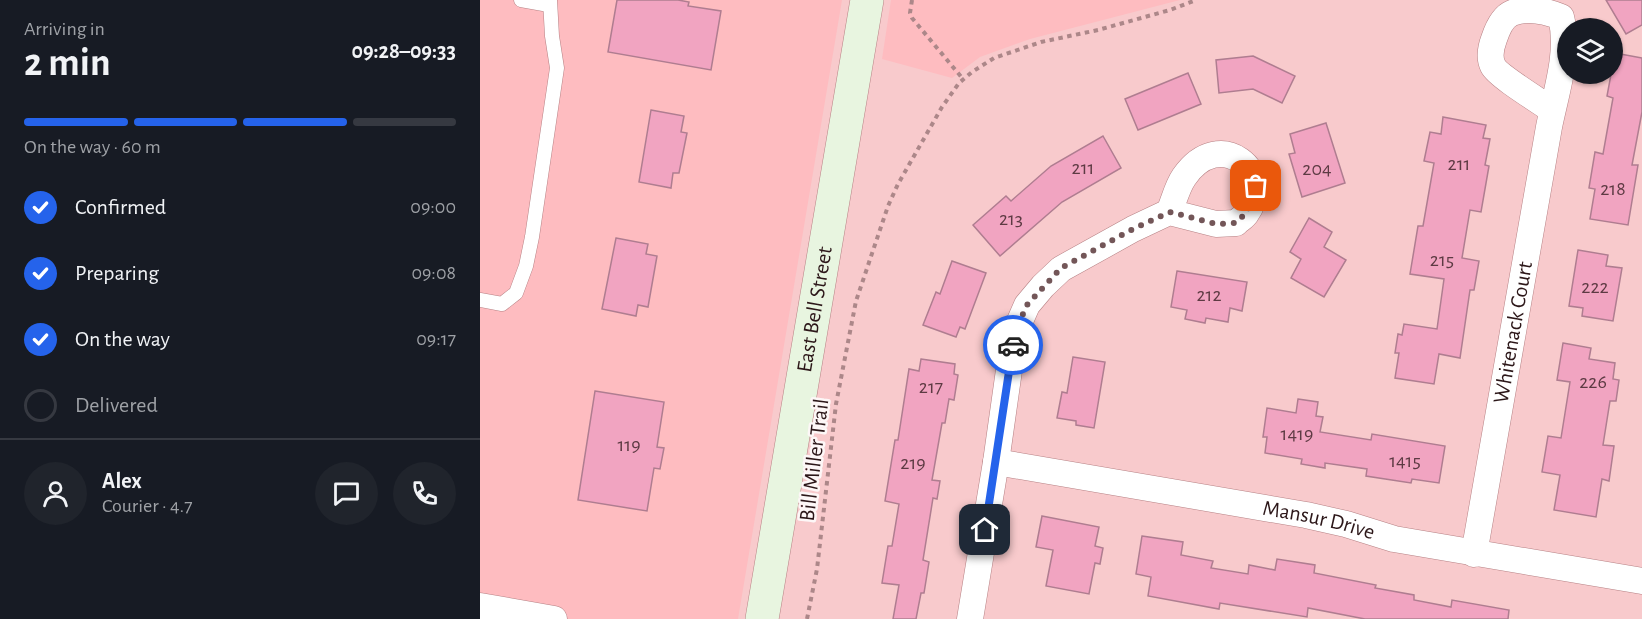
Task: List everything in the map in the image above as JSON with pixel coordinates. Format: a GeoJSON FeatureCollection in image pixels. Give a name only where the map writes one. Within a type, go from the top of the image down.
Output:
{"type":"FeatureCollection","features":[{"type":"Feature","properties":{"kind":"main road","name":"East Bell Street"},"geometry":{"type":"LineString","coordinates":[[762,619],[867,0]]}},
{"type":"Feature","properties":{"kind":"street","name":"Whitenack Court"},"geometry":{"type":"LineString","coordinates":[[1474,554],[1552,110]]}},
{"type":"Feature","properties":{"kind":"street"},"geometry":{"type":"LineString","coordinates":[[970,619],[996,462],[1011,349],[1027,305],[1061,268],[1170,212]]}},
{"type":"Feature","properties":{"kind":"street","name":"Mansur Drive"},"geometry":{"type":"LineString","coordinates":[[996,462],[1306,515],[1394,539],[1642,581]]}},
{"type":"Feature","properties":{"kind":"street"},"geometry":{"type":"LineString","coordinates":[[480,606],[554,619]]}},
{"type":"Feature","properties":{"kind":"lane"},"geometry":{"type":"LineString","coordinates":[[480,300],[502,304],[516,293],[526,266],[557,68],[550,2],[521,0]]}},
{"type":"Feature","properties":{"kind":"path"},"geometry":{"type":"LineString","coordinates":[[912,0],[910,13],[912,18],[963,79]]}},
{"type":"Feature","properties":{"kind":"path","name":"Bill Miller Trail"},"geometry":{"type":"LineString","coordinates":[[807,619],[817,569],[836,405],[856,301],[881,225],[898,184],[942,107],[963,79],[994,58],[1041,42],[1098,30],[1170,10],[1196,0]]}},
{"type":"Feature","properties":{"kind":"shaded area"},"geometry":{"type":"Polygon","coordinates":[[[480,0],[842,0],[738,619],[480,619],[480,0]]]}},
{"type":"Feature","properties":{"kind":"shaded area"},"geometry":{"type":"Polygon","coordinates":[[[891,0],[1180,0],[1030,39],[980,57],[952,78],[882,59],[891,0]]]}},
{"type":"Feature","properties":{"kind":"building"},"geometry":{"type":"Polygon","coordinates":[[[617,0],[678,0],[689,2],[688,6],[721,11],[711,70],[608,52],[617,0]]]}},
{"type":"Feature","properties":{"kind":"building"},"geometry":{"type":"Polygon","coordinates":[[[1606,0],[1642,0],[1642,25],[1626,34],[1623,29],[1623,18],[1617,18],[1606,0]]]}},
{"type":"Feature","properties":{"kind":"building"},"geometry":{"type":"Polygon","coordinates":[[[1623,54],[1642,58],[1642,112],[1632,165],[1638,165],[1628,225],[1590,219],[1595,189],[1589,188],[1595,152],[1603,154],[1613,98],[1607,96],[1609,84],[1623,84],[1623,54]]]}},
{"type":"Feature","properties":{"kind":"building"},"geometry":{"type":"Polygon","coordinates":[[[1253,56],[1295,76],[1282,103],[1253,89],[1219,93],[1216,60],[1253,56]]]}},
{"type":"Feature","properties":{"kind":"building"},"geometry":{"type":"Polygon","coordinates":[[[1188,73],[1201,104],[1138,130],[1125,99],[1188,73]]]}},
{"type":"Feature","properties":{"kind":"building"},"geometry":{"type":"Polygon","coordinates":[[[651,110],[684,116],[681,132],[687,133],[679,173],[673,173],[671,188],[639,182],[651,110]]]}},
{"type":"Feature","properties":{"kind":"building"},"geometry":{"type":"Polygon","coordinates":[[[1443,117],[1486,125],[1483,138],[1490,139],[1485,165],[1489,166],[1481,212],[1470,210],[1462,258],[1479,261],[1474,290],[1470,290],[1460,358],[1439,354],[1434,384],[1395,378],[1399,353],[1395,353],[1398,334],[1402,335],[1404,324],[1437,329],[1444,279],[1410,274],[1418,226],[1423,226],[1434,163],[1424,161],[1430,132],[1441,134],[1443,117]]]}},
{"type":"Feature","properties":{"kind":"building"},"geometry":{"type":"Polygon","coordinates":[[[1326,123],[1345,183],[1302,197],[1289,154],[1295,153],[1290,134],[1326,123]]]}},
{"type":"Feature","properties":{"kind":"building"},"geometry":{"type":"Polygon","coordinates":[[[1103,136],[1121,168],[1062,202],[1000,256],[973,225],[1006,196],[1011,201],[1051,166],[1103,136]]]}},
{"type":"Feature","properties":{"kind":"building"},"geometry":{"type":"Polygon","coordinates":[[[1309,218],[1332,232],[1324,247],[1346,260],[1324,297],[1291,278],[1301,259],[1290,252],[1309,218]]]}},
{"type":"Feature","properties":{"kind":"building"},"geometry":{"type":"Polygon","coordinates":[[[616,238],[648,244],[646,254],[657,256],[648,307],[638,305],[636,316],[602,309],[616,238]]]}},
{"type":"Feature","properties":{"kind":"building"},"geometry":{"type":"Polygon","coordinates":[[[1578,250],[1608,255],[1606,266],[1622,268],[1613,321],[1582,316],[1583,308],[1569,306],[1578,250]]]}},
{"type":"Feature","properties":{"kind":"building"},"geometry":{"type":"Polygon","coordinates":[[[952,261],[986,273],[965,329],[960,327],[956,337],[923,325],[936,292],[940,294],[952,261]]]}},
{"type":"Feature","properties":{"kind":"building"},"geometry":{"type":"Polygon","coordinates":[[[1177,271],[1247,282],[1242,311],[1230,308],[1228,322],[1206,318],[1205,323],[1185,319],[1187,310],[1171,307],[1177,271]]]}},
{"type":"Feature","properties":{"kind":"building"},"geometry":{"type":"Polygon","coordinates":[[[1563,343],[1591,348],[1589,359],[1615,363],[1613,379],[1619,380],[1616,401],[1610,401],[1603,445],[1614,446],[1609,481],[1602,479],[1596,517],[1554,510],[1560,475],[1542,472],[1548,436],[1561,438],[1570,382],[1557,380],[1563,343]]]}},
{"type":"Feature","properties":{"kind":"building"},"geometry":{"type":"Polygon","coordinates":[[[1073,357],[1105,362],[1094,428],[1076,425],[1076,421],[1057,418],[1062,392],[1067,393],[1073,357]]]}},
{"type":"Feature","properties":{"kind":"building"},"geometry":{"type":"Polygon","coordinates":[[[921,359],[955,364],[954,374],[958,375],[954,400],[949,399],[945,423],[942,423],[932,480],[940,481],[937,499],[933,498],[923,560],[929,562],[924,593],[921,593],[916,619],[893,619],[899,585],[882,583],[888,546],[892,546],[899,504],[885,501],[895,440],[898,440],[909,369],[919,371],[921,359]]]}},
{"type":"Feature","properties":{"kind":"building"},"geometry":{"type":"Polygon","coordinates":[[[595,391],[664,402],[657,447],[664,448],[660,469],[654,468],[647,511],[578,500],[595,391]]]}},
{"type":"Feature","properties":{"kind":"building"},"geometry":{"type":"Polygon","coordinates":[[[1298,399],[1318,402],[1316,416],[1323,417],[1320,432],[1371,440],[1372,434],[1445,446],[1439,483],[1412,479],[1411,483],[1366,476],[1367,469],[1325,463],[1325,468],[1301,464],[1302,459],[1265,453],[1267,437],[1263,437],[1267,408],[1296,413],[1298,399]]]}},
{"type":"Feature","properties":{"kind":"building"},"geometry":{"type":"Polygon","coordinates":[[[1042,516],[1099,527],[1095,546],[1103,548],[1100,564],[1095,563],[1089,594],[1046,586],[1053,550],[1036,547],[1042,516]]]}},
{"type":"Feature","properties":{"kind":"building"},"geometry":{"type":"Polygon","coordinates":[[[1142,536],[1183,542],[1181,555],[1213,561],[1211,568],[1248,574],[1249,565],[1275,570],[1277,559],[1315,565],[1314,573],[1414,595],[1414,600],[1451,607],[1452,600],[1509,610],[1508,619],[1365,619],[1308,608],[1307,617],[1220,603],[1219,609],[1148,596],[1151,577],[1136,574],[1142,536]]]}},
{"type":"Feature","properties":{"kind":"way so far"},"geometry":{"type":"LineString","coordinates":[[1013,345],[1016,330],[1027,305],[1061,268],[1170,212],[1216,224],[1236,223],[1247,213],[1256,186]]}},
{"type":"Feature","properties":{"kind":"route"},"geometry":{"type":"LineString","coordinates":[[985,530],[1013,345]]}}]}
